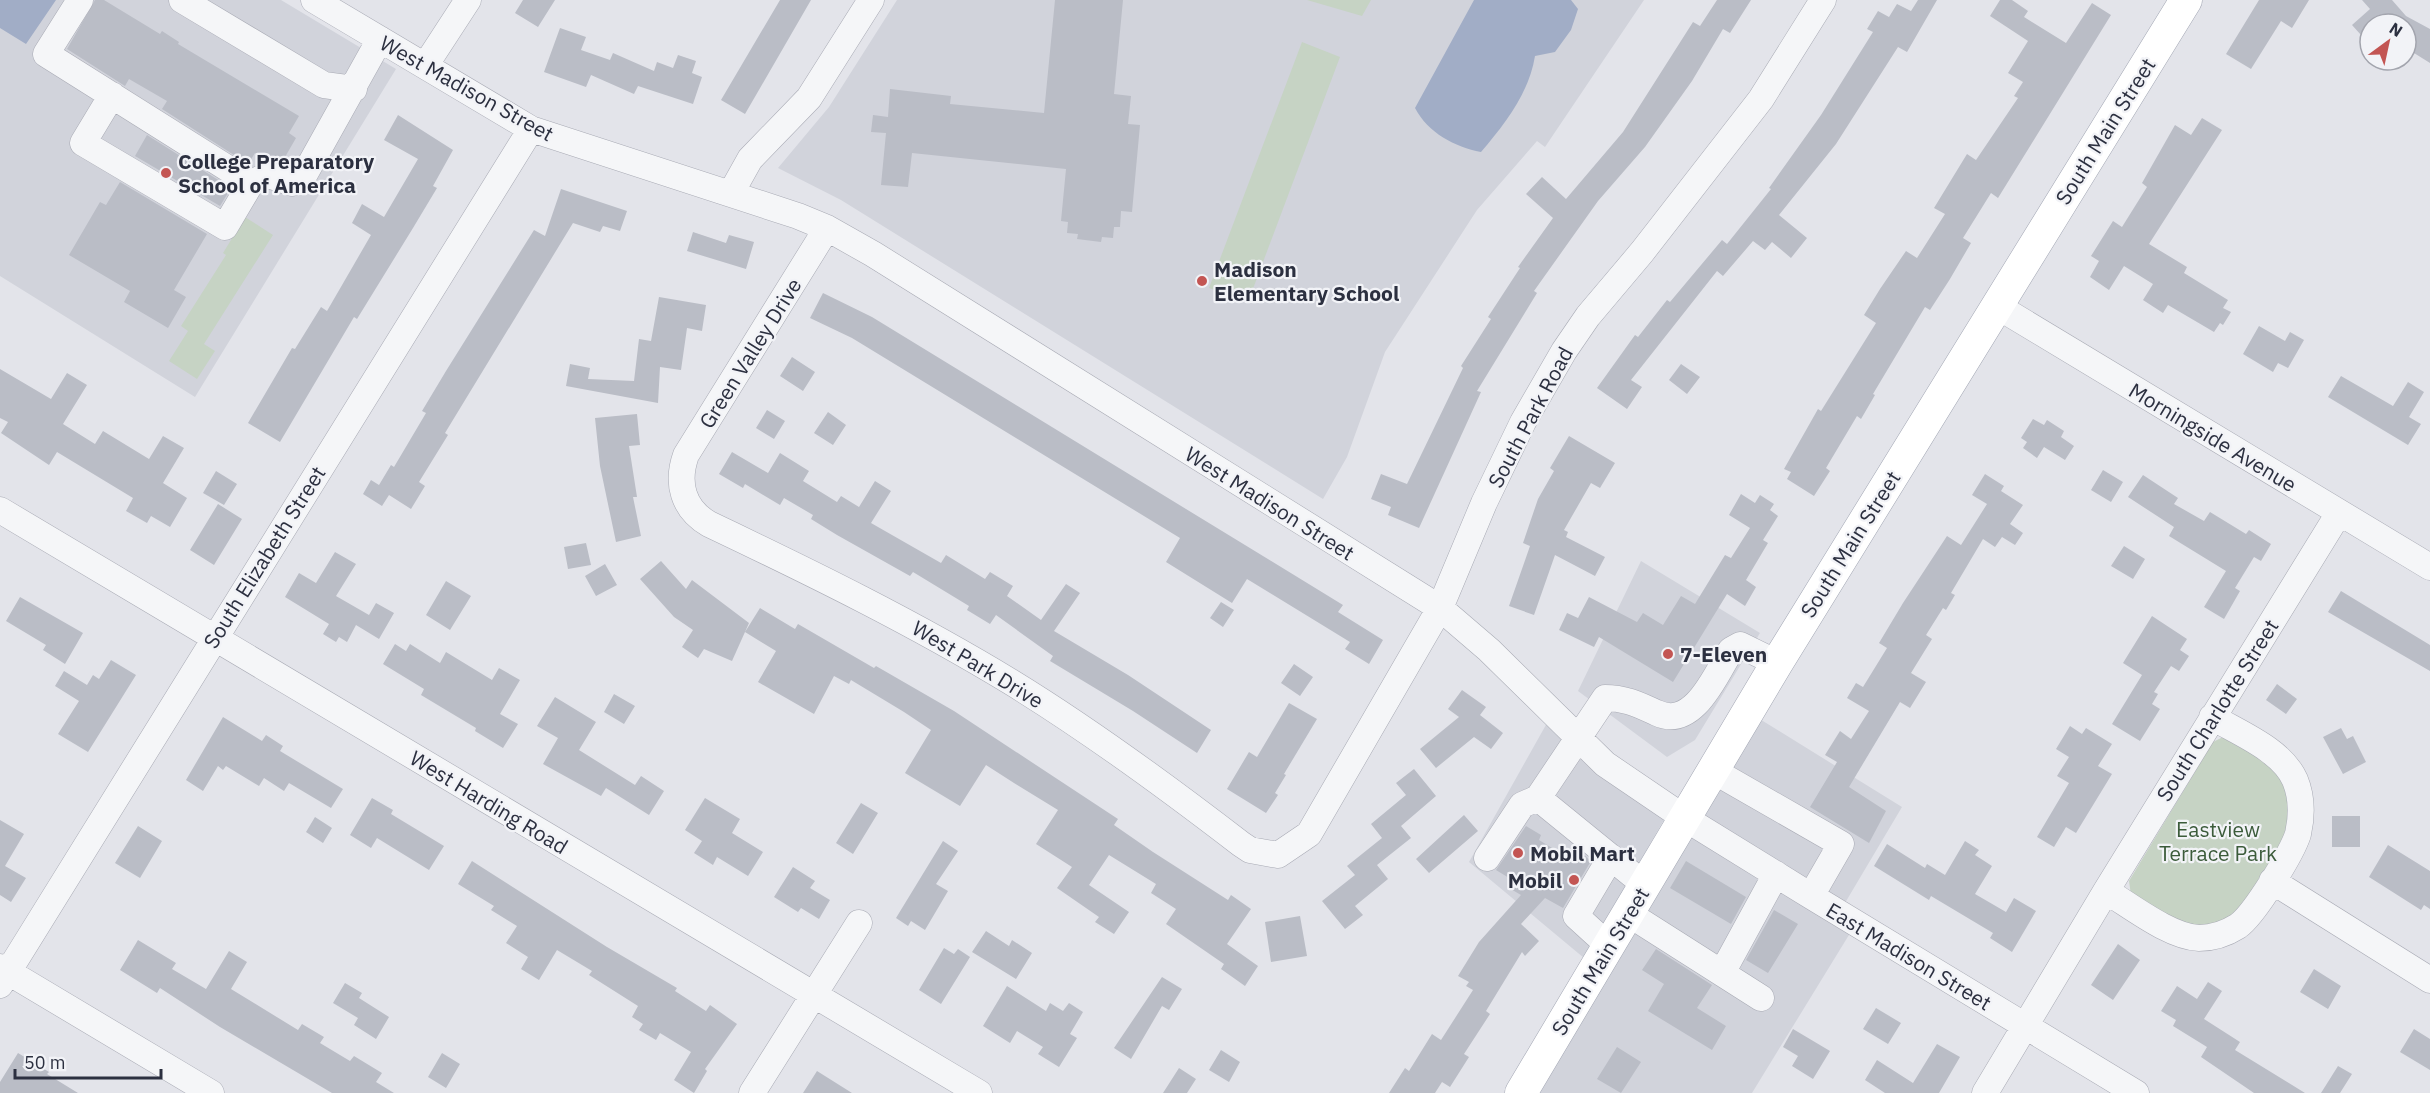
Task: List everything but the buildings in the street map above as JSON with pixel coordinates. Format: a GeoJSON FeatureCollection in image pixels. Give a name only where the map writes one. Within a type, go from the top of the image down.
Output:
{"type":"FeatureCollection","features":[{"type":"Feature","properties":{"kind":"main road","name":"South Main Street"},"geometry":{"type":"LineString","coordinates":[[1521,1093],[1610,947],[1683,817],[2186,0]]}},
{"type":"Feature","properties":{"kind":"street"},"geometry":{"type":"LineString","coordinates":[[80,0],[46,54],[251,183]]}},
{"type":"Feature","properties":{"kind":"street"},"geometry":{"type":"LineString","coordinates":[[182,0],[324,85],[354,89]]}},
{"type":"Feature","properties":{"kind":"street","name":"West Madison Street"},"geometry":{"type":"LineString","coordinates":[[314,0],[531,129],[731,192],[827,228],[873,254],[1440,608],[1489,650],[1605,764],[1683,817]]}},
{"type":"Feature","properties":{"kind":"street"},"geometry":{"type":"LineString","coordinates":[[425,66],[468,0]]}},
{"type":"Feature","properties":{"kind":"street"},"geometry":{"type":"LineString","coordinates":[[731,192],[750,159],[809,98],[871,0]]}},
{"type":"Feature","properties":{"kind":"street","name":"South Park Road"},"geometry":{"type":"LineString","coordinates":[[1278,855],[1309,834],[1440,608],[1523,422],[1564,351],[1588,316],[1650,243],[1761,99],[1823,0]]}},
{"type":"Feature","properties":{"kind":"street"},"geometry":{"type":"LineString","coordinates":[[112,95],[83,143],[225,227],[251,183],[268,175],[292,183],[302,178],[380,39]]}},
{"type":"Feature","properties":{"kind":"street","name":"South Elizabeth Street"},"geometry":{"type":"LineString","coordinates":[[3,975],[531,129]]}},
{"type":"Feature","properties":{"kind":"street","name":"Green Valley Drive"},"geometry":{"type":"LineString","coordinates":[[682,481],[686,455],[827,228]]}},
{"type":"Feature","properties":{"kind":"street","name":"Morningside Avenue"},"geometry":{"type":"LineString","coordinates":[[1997,306],[2430,567]]}},
{"type":"Feature","properties":{"kind":"street","name":"West Park Drive"},"geometry":{"type":"LineString","coordinates":[[682,481],[681,490],[698,517],[861,598],[953,648],[1088,731],[1161,782],[1250,850],[1278,855]]}},
{"type":"Feature","properties":{"kind":"street","name":"West Harding Road"},"geometry":{"type":"LineString","coordinates":[[0,510],[978,1093]]}},
{"type":"Feature","properties":{"kind":"street","name":"South Charlotte Street"},"geometry":{"type":"LineString","coordinates":[[1985,1093],[2212,717],[2339,513]]}},
{"type":"Feature","properties":{"kind":"street"},"geometry":{"type":"LineString","coordinates":[[1487,858],[1522,805],[1538,798],[1576,738],[1605,698],[1620,698],[1661,715],[1675,716],[1690,710],[1698,703],[1731,650],[1740,645],[1777,663]]}},
{"type":"Feature","properties":{"kind":"street"},"geometry":{"type":"LineString","coordinates":[[2106,891],[2169,928],[2198,938],[2211,937],[2238,926],[2251,912],[2272,881],[2297,836],[2300,800],[2294,778],[2270,752],[2212,717]]}},
{"type":"Feature","properties":{"kind":"street"},"geometry":{"type":"LineString","coordinates":[[1712,770],[1841,844],[1810,896]]}},
{"type":"Feature","properties":{"kind":"street"},"geometry":{"type":"LineString","coordinates":[[1538,798],[1645,885]]}},
{"type":"Feature","properties":{"kind":"street","name":"East Madison Street"},"geometry":{"type":"LineString","coordinates":[[1683,817],[2136,1093]]}},
{"type":"Feature","properties":{"kind":"street"},"geometry":{"type":"LineString","coordinates":[[1610,947],[1576,916],[1611,857]]}},
{"type":"Feature","properties":{"kind":"street"},"geometry":{"type":"LineString","coordinates":[[1722,973],[1776,874]]}},
{"type":"Feature","properties":{"kind":"street"},"geometry":{"type":"LineString","coordinates":[[2272,881],[2430,980]]}},
{"type":"Feature","properties":{"kind":"street"},"geometry":{"type":"LineString","coordinates":[[1629,914],[1761,998]]}},
{"type":"Feature","properties":{"kind":"street"},"geometry":{"type":"LineString","coordinates":[[752,1093],[812,994],[859,923]]}},
{"type":"Feature","properties":{"kind":"street"},"geometry":{"type":"LineString","coordinates":[[3,975],[211,1093]]}},
{"type":"Feature","properties":{"kind":"shaded area","name":"College Preparatory School of America"},"geometry":{"type":"Polygon","coordinates":[[[0,0],[281,0],[396,69],[195,397],[0,276],[0,0]]]}},
{"type":"Feature","properties":{"kind":"shaded area","name":"Madison Elementary School"},"geometry":{"type":"Polygon","coordinates":[[[897,0],[1644,0],[1545,147],[1537,141],[1477,210],[1385,352],[1347,457],[1323,499],[841,200],[778,168],[829,107],[897,0]]]}},
{"type":"Feature","properties":{"kind":"shaded area"},"geometry":{"type":"Polygon","coordinates":[[[1641,561],[1760,633],[1695,740],[1667,757],[1578,691],[1641,561]]]}},
{"type":"Feature","properties":{"kind":"shaded area"},"geometry":{"type":"Polygon","coordinates":[[[1758,718],[1902,807],[1842,908],[1694,818],[1758,718]]]}},
{"type":"Feature","properties":{"kind":"shaded area"},"geometry":{"type":"Polygon","coordinates":[[[1547,723],[1665,818],[1584,958],[1469,862],[1547,723]]]}},
{"type":"Feature","properties":{"kind":"shaded area"},"geometry":{"type":"Polygon","coordinates":[[[1685,834],[1852,930],[1752,1093],[1528,1093],[1685,834]]]}},
{"type":"Feature","properties":{"kind":"green space"},"geometry":{"type":"Polygon","coordinates":[[[1307,0],[1371,0],[1362,16],[1307,0]]]}},
{"type":"Feature","properties":{"kind":"green space"},"geometry":{"type":"Polygon","coordinates":[[[1302,42],[1340,57],[1248,302],[1209,288],[1302,42]]]}},
{"type":"Feature","properties":{"kind":"green space"},"geometry":{"type":"Polygon","coordinates":[[[245,217],[273,235],[204,344],[215,351],[197,379],[169,361],[188,331],[181,326],[226,255],[223,253],[245,217]]]}},
{"type":"Feature","properties":{"kind":"green space","name":"Eastview Terrace Park"},"geometry":{"type":"Polygon","coordinates":[[[2225,736],[2232,738],[2280,773],[2292,805],[2285,839],[2249,899],[2233,916],[2218,925],[2189,927],[2131,895],[2129,881],[2213,742],[2225,736]]]}},
{"type":"Feature","properties":{"kind":"water"},"geometry":{"type":"Polygon","coordinates":[[[0,0],[56,0],[26,44],[0,28],[0,0]]]}},
{"type":"Feature","properties":{"kind":"water"},"geometry":{"type":"Polygon","coordinates":[[[1474,0],[1571,0],[1578,9],[1571,30],[1555,52],[1535,56],[1522,95],[1507,119],[1481,152],[1462,147],[1443,138],[1427,125],[1415,108],[1474,0]]]}},
{"type":"Feature","properties":{"kind":"place","name":"College Preparatory School of America"},"geometry":{"type":"Point","coordinates":[166,173]}},
{"type":"Feature","properties":{"kind":"place","name":"Madison Elementary School"},"geometry":{"type":"Point","coordinates":[1202,281]}},
{"type":"Feature","properties":{"kind":"place","name":"7-Eleven"},"geometry":{"type":"Point","coordinates":[1668,654]}},
{"type":"Feature","properties":{"kind":"place","name":"Mobil Mart"},"geometry":{"type":"Point","coordinates":[1518,853]}},
{"type":"Feature","properties":{"kind":"place","name":"Mobil"},"geometry":{"type":"Point","coordinates":[1574,880]}}]}
